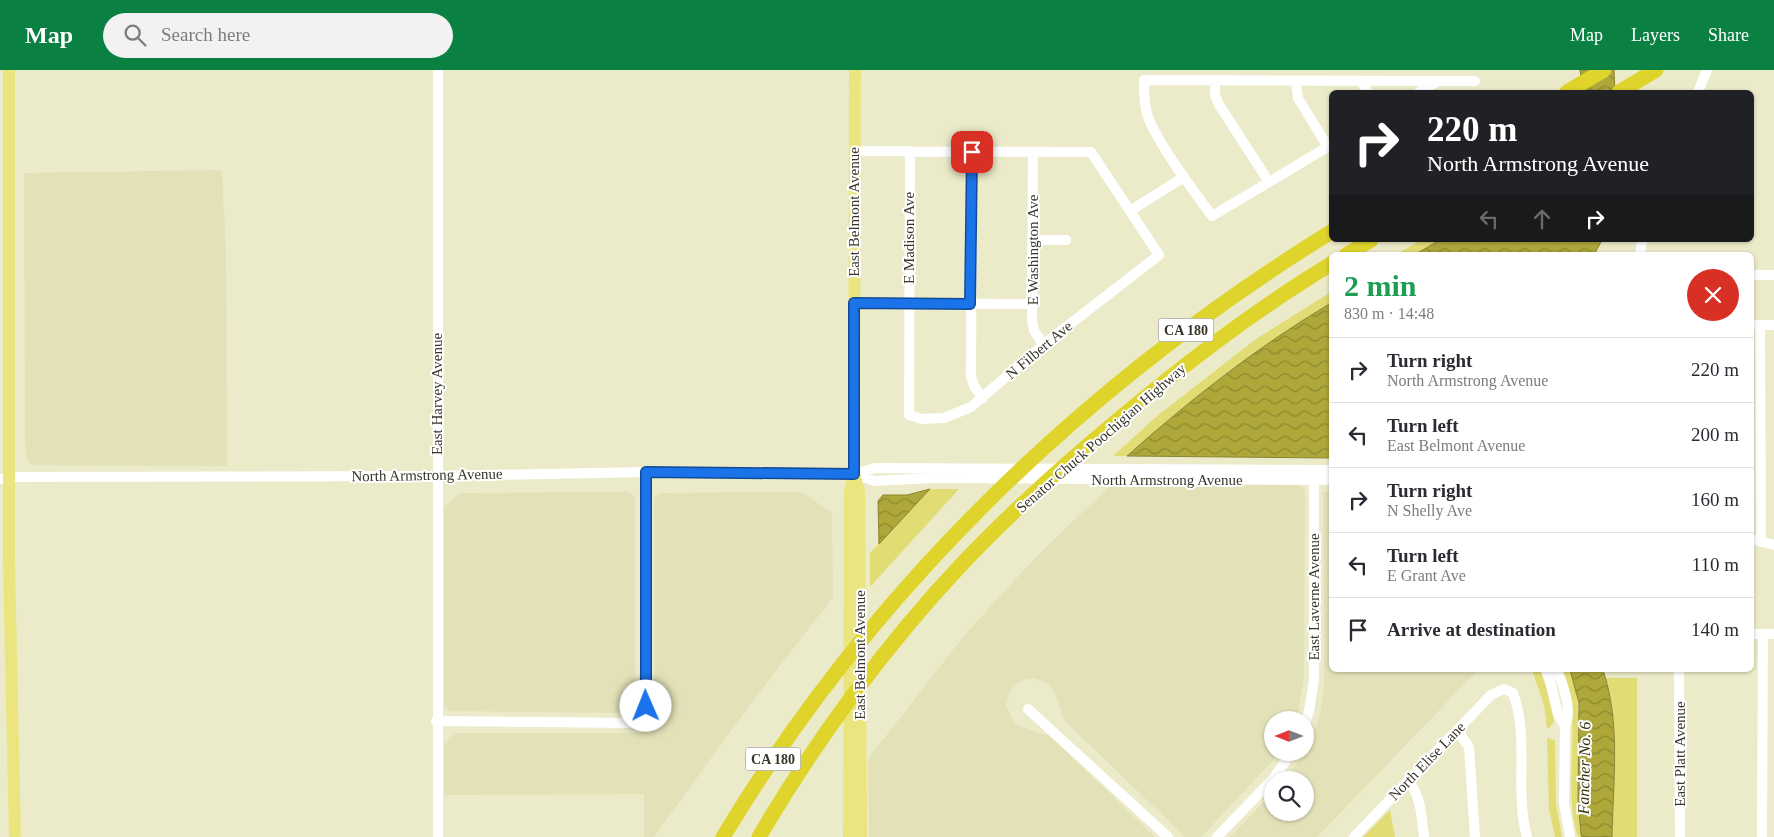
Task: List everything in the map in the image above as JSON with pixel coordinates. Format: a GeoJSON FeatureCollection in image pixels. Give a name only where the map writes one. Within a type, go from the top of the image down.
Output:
{"type":"FeatureCollection","features":[{"type":"Feature","properties":{"kind":"highway"},"geometry":{"type":"LineString","coordinates":[[1571,90],[1604,70]]}},
{"type":"Feature","properties":{"kind":"highway"},"geometry":{"type":"LineString","coordinates":[[1625,89],[1656,70]]}},
{"type":"Feature","properties":{"kind":"highway","name":"Senator Chuck Poochigian Highway"},"geometry":{"type":"LineString","coordinates":[[725,834],[772,762],[820,694],[888,607],[981,507],[1050,441],[1125,376],[1244,288],[1329,233]]}},
{"type":"Feature","properties":{"kind":"highway"},"geometry":{"type":"LineString","coordinates":[[1351,252],[1368,242]]}},
{"type":"Feature","properties":{"kind":"highway","name":"Senator Chuck Poochigian Highway"},"geometry":{"type":"LineString","coordinates":[[758,837],[822,738],[890,649],[962,564],[1022,504],[1094,440],[1204,350],[1329,265]]}},
{"type":"Feature","properties":{"kind":"main road"},"geometry":{"type":"LineString","coordinates":[[9,70],[4,478],[15,837]]}},
{"type":"Feature","properties":{"kind":"main road","name":"East Belmont Avenue"},"geometry":{"type":"LineString","coordinates":[[849,837],[850,491],[854,474],[854,70]]}},
{"type":"Feature","properties":{"kind":"main road","name":"East Belmont Avenue"},"geometry":{"type":"LineString","coordinates":[[854,474],[859,491],[861,837]]}},
{"type":"Feature","properties":{"kind":"street","name":"East Harvey Avenue"},"geometry":{"type":"LineString","coordinates":[[438,70],[436,721],[438,837]]}},
{"type":"Feature","properties":{"kind":"street"},"geometry":{"type":"LineString","coordinates":[[1699,90],[1707,70]]}},
{"type":"Feature","properties":{"kind":"street"},"geometry":{"type":"LineString","coordinates":[[1329,147],[1212,216],[1184,177],[1149,121],[1144,100],[1144,80],[1474,81]]}},
{"type":"Feature","properties":{"kind":"street"},"geometry":{"type":"LineString","coordinates":[[1214,80],[1218,104],[1269,182]]}},
{"type":"Feature","properties":{"kind":"street"},"geometry":{"type":"LineString","coordinates":[[1296,81],[1298,98],[1329,144]]}},
{"type":"Feature","properties":{"kind":"street"},"geometry":{"type":"LineString","coordinates":[[1361,81],[1367,90]]}},
{"type":"Feature","properties":{"kind":"street"},"geometry":{"type":"LineString","coordinates":[[1423,90],[1437,82]]}},
{"type":"Feature","properties":{"kind":"street"},"geometry":{"type":"LineString","coordinates":[[854,151],[1091,152],[1130,211],[1184,177]]}},
{"type":"Feature","properties":{"kind":"street","name":"E Madison Ave"},"geometry":{"type":"LineString","coordinates":[[909,415],[910,151]]}},
{"type":"Feature","properties":{"kind":"street"},"geometry":{"type":"LineString","coordinates":[[972,152],[971,376],[974,386],[983,398]]}},
{"type":"Feature","properties":{"kind":"street","name":"E Washington Ave"},"geometry":{"type":"LineString","coordinates":[[1033,152],[1032,304],[1034,330],[1043,345]]}},
{"type":"Feature","properties":{"kind":"street","name":"N Filbert Ave"},"geometry":{"type":"LineString","coordinates":[[909,415],[922,419],[944,418],[971,407],[1043,345],[1159,255],[1130,211]]}},
{"type":"Feature","properties":{"kind":"street"},"geometry":{"type":"LineString","coordinates":[[1033,240],[1066,240]]}},
{"type":"Feature","properties":{"kind":"street"},"geometry":{"type":"LineString","coordinates":[[1754,275],[1774,275]]}},
{"type":"Feature","properties":{"kind":"street"},"geometry":{"type":"LineString","coordinates":[[854,303],[1032,304]]}},
{"type":"Feature","properties":{"kind":"street"},"geometry":{"type":"LineString","coordinates":[[1774,326],[1756,325],[1756,540],[1774,545]]}},
{"type":"Feature","properties":{"kind":"street","name":"North Armstrong Avenue"},"geometry":{"type":"LineString","coordinates":[[4,478],[437,476],[646,472],[854,474],[875,481],[931,478],[1314,475],[1329,471]]}},
{"type":"Feature","properties":{"kind":"street"},"geometry":{"type":"LineString","coordinates":[[436,721],[632,723],[643,719],[646,706],[646,472]]}},
{"type":"Feature","properties":{"kind":"street","name":"North Armstrong Avenue"},"geometry":{"type":"LineString","coordinates":[[1314,475],[1329,479]]}},
{"type":"Feature","properties":{"kind":"street","name":"East Laverne Avenue"},"geometry":{"type":"LineString","coordinates":[[1310,711],[1314,680],[1314,475]]}},
{"type":"Feature","properties":{"kind":"street"},"geometry":{"type":"LineString","coordinates":[[1754,634],[1769,634],[1762,837]]}},
{"type":"Feature","properties":{"kind":"street"},"geometry":{"type":"LineString","coordinates":[[1547,672],[1554,691],[1559,719],[1565,725]]}},
{"type":"Feature","properties":{"kind":"street"},"geometry":{"type":"LineString","coordinates":[[1558,672],[1569,719],[1565,725],[1564,803],[1570,837]]}},
{"type":"Feature","properties":{"kind":"street","name":"East Platt Avenue"},"geometry":{"type":"LineString","coordinates":[[1679,672],[1680,837]]}},
{"type":"Feature","properties":{"kind":"street","name":"North Elise Lane"},"geometry":{"type":"LineString","coordinates":[[1354,837],[1491,695],[1504,690],[1513,694],[1518,709],[1523,809],[1527,837]]}},
{"type":"Feature","properties":{"kind":"street"},"geometry":{"type":"LineString","coordinates":[[1028,709],[1168,837]]}},
{"type":"Feature","properties":{"kind":"street"},"geometry":{"type":"LineString","coordinates":[[1457,730],[1470,747],[1475,837]]}},
{"type":"Feature","properties":{"kind":"street"},"geometry":{"type":"LineString","coordinates":[[1217,837],[1273,779],[1286,761]]}},
{"type":"Feature","properties":{"kind":"street"},"geometry":{"type":"LineString","coordinates":[[1408,781],[1420,801],[1424,837]]}},
{"type":"Feature","properties":{"kind":"shaded area"},"geometry":{"type":"Polygon","coordinates":[[[222,170],[226,255],[227,466],[32,465],[27,460],[25,441],[24,173],[222,170]]]}},
{"type":"Feature","properties":{"kind":"shaded area"},"geometry":{"type":"Polygon","coordinates":[[[1418,242],[1437,242],[1419,252],[1400,252],[1418,242]]]}},
{"type":"Feature","properties":{"kind":"shaded area"},"geometry":{"type":"Polygon","coordinates":[[[1329,293],[1329,304],[1277,337],[1225,375],[1175,414],[1127,456],[1113,456],[1157,416],[1256,339],[1329,293]]]}},
{"type":"Feature","properties":{"kind":"shaded area"},"geometry":{"type":"Polygon","coordinates":[[[1112,484],[1300,485],[1305,491],[1304,678],[1298,711],[1264,711],[1264,761],[1272,761],[1201,837],[1185,837],[1064,720],[1055,693],[1048,684],[1035,678],[1026,679],[1013,686],[1008,697],[1006,706],[1014,722],[1019,726],[1050,736],[1155,837],[869,837],[868,759],[963,637],[1040,553],[1112,484]]]}},
{"type":"Feature","properties":{"kind":"shaded area"},"geometry":{"type":"Polygon","coordinates":[[[930,489],[959,489],[870,587],[870,553],[930,489]]]}},
{"type":"Feature","properties":{"kind":"shaded area"},"geometry":{"type":"Polygon","coordinates":[[[628,492],[635,497],[635,707],[629,713],[450,711],[444,706],[444,507],[459,493],[628,492]]]}},
{"type":"Feature","properties":{"kind":"shaded area"},"geometry":{"type":"Polygon","coordinates":[[[802,492],[832,513],[833,597],[746,710],[654,837],[644,837],[644,794],[444,795],[444,745],[456,733],[637,733],[650,729],[655,721],[654,498],[659,493],[802,492]]]}},
{"type":"Feature","properties":{"kind":"shaded area"},"geometry":{"type":"Polygon","coordinates":[[[1323,492],[1329,492],[1329,672],[1476,672],[1317,837],[1230,837],[1264,801],[1264,821],[1314,821],[1314,771],[1291,771],[1299,761],[1314,761],[1314,731],[1319,719],[1324,688],[1323,492]]]}},
{"type":"Feature","properties":{"kind":"shaded area"},"geometry":{"type":"Polygon","coordinates":[[[1533,672],[1541,672],[1548,693],[1554,722],[1549,728],[1547,728],[1544,705],[1533,672]]]}},
{"type":"Feature","properties":{"kind":"shaded area"},"geometry":{"type":"Polygon","coordinates":[[[1564,672],[1571,672],[1576,690],[1580,732],[1579,816],[1582,837],[1578,837],[1573,817],[1571,796],[1572,712],[1564,672]]]}},
{"type":"Feature","properties":{"kind":"shaded area"},"geometry":{"type":"Polygon","coordinates":[[[1606,678],[1637,678],[1637,837],[1612,837],[1614,737],[1613,717],[1606,678]]]}},
{"type":"Feature","properties":{"kind":"shaded area"},"geometry":{"type":"Polygon","coordinates":[[[1547,738],[1555,740],[1556,803],[1562,837],[1555,837],[1549,809],[1547,738]]]}},
{"type":"Feature","properties":{"kind":"shaded area"},"geometry":{"type":"Polygon","coordinates":[[[1390,810],[1395,837],[1363,837],[1390,810]]]}},
{"type":"Feature","properties":{"kind":"water"},"geometry":{"type":"Polygon","coordinates":[[[1580,70],[1614,70],[1615,90],[1583,90],[1580,70]]]}},
{"type":"Feature","properties":{"kind":"water"},"geometry":{"type":"Polygon","coordinates":[[[1437,242],[1601,242],[1596,252],[1419,252],[1437,242]]]}},
{"type":"Feature","properties":{"kind":"water"},"geometry":{"type":"Polygon","coordinates":[[[1329,304],[1329,458],[1127,456],[1175,414],[1225,375],[1329,304]]]}},
{"type":"Feature","properties":{"kind":"water"},"geometry":{"type":"Polygon","coordinates":[[[930,489],[879,544],[878,501],[883,495],[907,495],[930,489]]]}},
{"type":"Feature","properties":{"kind":"water","name":"Fancher No. 6"},"geometry":{"type":"Polygon","coordinates":[[[1571,672],[1604,672],[1609,690],[1614,732],[1612,837],[1582,837],[1581,834],[1578,800],[1579,703],[1571,672]]]}},
{"type":"Feature","properties":{"kind":"route"},"geometry":{"type":"LineString","coordinates":[[646,706],[646,472],[854,474],[854,303],[970,304],[972,152]]}}]}
